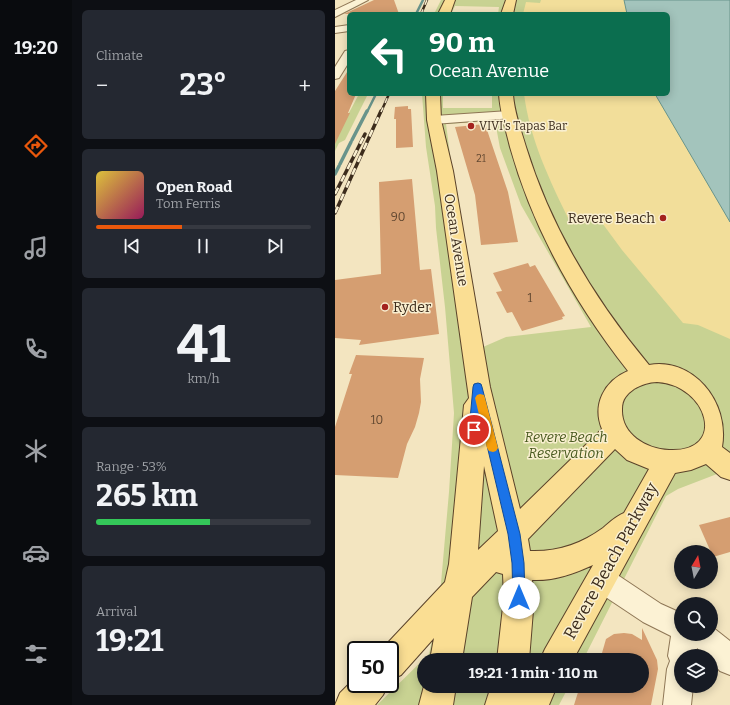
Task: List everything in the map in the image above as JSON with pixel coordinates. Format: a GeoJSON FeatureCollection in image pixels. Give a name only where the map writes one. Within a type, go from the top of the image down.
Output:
{"type":"FeatureCollection","features":[{"type":"Feature","properties":{"kind":"main road"},"geometry":{"type":"LineString","coordinates":[[445,12],[450,0]]}},
{"type":"Feature","properties":{"kind":"main road"},"geometry":{"type":"LineString","coordinates":[[508,12],[511,0]]}},
{"type":"Feature","properties":{"kind":"main road","name":"Ocean Avenue"},"geometry":{"type":"LineString","coordinates":[[433,96],[434,120],[445,171],[478,387],[514,534],[505,560],[518,613],[514,653]]}},
{"type":"Feature","properties":{"kind":"main road"},"geometry":{"type":"LineString","coordinates":[[506,96],[509,114],[521,161],[545,219],[578,283],[620,346],[643,374]]}},
{"type":"Feature","properties":{"kind":"main road"},"geometry":{"type":"LineString","coordinates":[[661,373],[679,377],[691,382],[706,395],[715,410],[718,420],[715,438],[707,449],[692,458],[677,462],[667,462],[640,454],[624,442],[616,432],[611,420],[610,411],[613,396],[624,383],[643,374],[661,373]]}},
{"type":"Feature","properties":{"kind":"main road","name":"Ocean Avenue"},"geometry":{"type":"LineString","coordinates":[[459,589],[463,564],[478,387]]}},
{"type":"Feature","properties":{"kind":"main road"},"geometry":{"type":"LineString","coordinates":[[514,534],[616,432]]}},
{"type":"Feature","properties":{"kind":"main road"},"geometry":{"type":"LineString","coordinates":[[707,449],[730,469]]}},
{"type":"Feature","properties":{"kind":"main road","name":"Revere Beach Parkway"},"geometry":{"type":"LineString","coordinates":[[560,653],[667,462]]}},
{"type":"Feature","properties":{"kind":"main road"},"geometry":{"type":"LineString","coordinates":[[466,530],[475,546],[505,560],[541,566],[552,566],[572,561],[590,552],[620,532],[636,516]]}},
{"type":"Feature","properties":{"kind":"main road"},"geometry":{"type":"LineString","coordinates":[[399,654],[459,589],[505,560]]}},
{"type":"Feature","properties":{"kind":"main road"},"geometry":{"type":"LineString","coordinates":[[447,653],[459,589]]}},
{"type":"Feature","properties":{"kind":"main road"},"geometry":{"type":"LineString","coordinates":[[352,705],[363,693]]}},
{"type":"Feature","properties":{"kind":"main road"},"geometry":{"type":"LineString","coordinates":[[436,705],[439,693]]}},
{"type":"Feature","properties":{"kind":"main road"},"geometry":{"type":"LineString","coordinates":[[502,705],[505,693]]}},
{"type":"Feature","properties":{"kind":"main road"},"geometry":{"type":"LineString","coordinates":[[531,705],[537,693]]}},
{"type":"Feature","properties":{"kind":"street"},"geometry":{"type":"LineString","coordinates":[[335,14],[363,0]]}},
{"type":"Feature","properties":{"kind":"street"},"geometry":{"type":"LineString","coordinates":[[335,30],[347,28]]}},
{"type":"Feature","properties":{"kind":"street"},"geometry":{"type":"LineString","coordinates":[[336,73],[347,56]]}},
{"type":"Feature","properties":{"kind":"street"},"geometry":{"type":"LineString","coordinates":[[434,120],[509,114]]}},
{"type":"Feature","properties":{"kind":"street"},"geometry":{"type":"LineString","coordinates":[[601,579],[652,613],[674,623]]}},
{"type":"Feature","properties":{"kind":"street"},"geometry":{"type":"LineString","coordinates":[[709,641],[715,645],[730,662]]}},
{"type":"Feature","properties":{"kind":"street"},"geometry":{"type":"LineString","coordinates":[[677,705],[678,693]]}},
{"type":"Feature","properties":{"kind":"green space"},"geometry":{"type":"Polygon","coordinates":[[[441,0],[624,0],[627,12],[498,12],[499,7],[455,6],[452,12],[435,12],[441,0]]]}},
{"type":"Feature","properties":{"kind":"green space"},"geometry":{"type":"Polygon","coordinates":[[[358,96],[367,96],[345,140],[339,143],[335,151],[335,139],[358,96]]]}},
{"type":"Feature","properties":{"kind":"green space","name":"Revere Beach Reservation"},"geometry":{"type":"Polygon","coordinates":[[[422,96],[443,96],[443,108],[492,108],[492,96],[656,96],[730,222],[730,469],[678,489],[666,496],[587,653],[429,653],[439,606],[454,413],[445,307],[435,206],[426,147],[422,96]],[[495,121],[446,124],[464,247],[483,347],[506,337],[591,327],[521,205],[500,148],[495,121]]]}},
{"type":"Feature","properties":{"kind":"green space","name":"Revere Beach Reservation"},"geometry":{"type":"Polygon","coordinates":[[[417,666],[417,693],[565,693],[559,705],[377,705],[389,693],[399,693],[399,683],[417,666]]]}},
{"type":"Feature","properties":{"kind":"sand"},"geometry":{"type":"Polygon","coordinates":[[[541,0],[624,0],[627,12],[524,12],[526,2],[540,3],[541,0]]]}},
{"type":"Feature","properties":{"kind":"sand","name":"Revere Beach"},"geometry":{"type":"Polygon","coordinates":[[[524,96],[656,96],[730,222],[730,339],[698,325],[683,323],[622,250],[597,216],[570,222],[548,176],[536,144],[524,96]]]}},
{"type":"Feature","properties":{"kind":"water"},"geometry":{"type":"Polygon","coordinates":[[[624,0],[730,0],[730,222],[656,96],[670,96],[670,12],[627,12],[624,0]]]}},
{"type":"Feature","properties":{"kind":"building"},"geometry":{"type":"Polygon","coordinates":[[[374,0],[394,0],[398,12],[348,12],[374,0]]]}},
{"type":"Feature","properties":{"kind":"building"},"geometry":{"type":"Polygon","coordinates":[[[347,72],[347,96],[355,96],[348,113],[350,113],[335,144],[335,91],[347,72]]]}},
{"type":"Feature","properties":{"kind":"building"},"geometry":{"type":"Polygon","coordinates":[[[408,106],[408,109],[411,109],[413,147],[396,148],[396,119],[394,119],[395,107],[408,106]]]}},
{"type":"Feature","properties":{"kind":"building"},"geometry":{"type":"Polygon","coordinates":[[[485,124],[508,192],[518,242],[481,245],[475,195],[455,127],[485,124]]]}},
{"type":"Feature","properties":{"kind":"building","name":"Ryder"},"geometry":{"type":"Polygon","coordinates":[[[412,179],[420,270],[431,269],[439,334],[359,345],[361,340],[335,338],[335,280],[381,274],[379,182],[412,179]]]}},
{"type":"Feature","properties":{"kind":"building"},"geometry":{"type":"Polygon","coordinates":[[[528,263],[530,267],[535,265],[565,316],[562,317],[563,319],[522,331],[512,312],[507,313],[496,292],[502,291],[493,273],[528,263]]]}},
{"type":"Feature","properties":{"kind":"building"},"geometry":{"type":"Polygon","coordinates":[[[356,355],[424,358],[420,379],[421,402],[419,413],[415,427],[407,444],[398,478],[335,475],[335,427],[352,374],[349,374],[356,355]]]}},
{"type":"Feature","properties":{"kind":"building"},"geometry":{"type":"Polygon","coordinates":[[[730,517],[730,552],[718,556],[718,545],[708,545],[699,525],[730,517]]]}},
{"type":"Feature","properties":{"kind":"building"},"geometry":{"type":"Polygon","coordinates":[[[642,628],[657,660],[658,669],[651,705],[574,705],[578,693],[649,693],[649,653],[602,653],[606,639],[614,634],[632,634],[642,640],[642,628]]]}},
{"type":"Feature","properties":{"kind":"waterway"},"geometry":{"type":"LineString","coordinates":[[417,12],[423,0]]}},
{"type":"Feature","properties":{"kind":"waterway"},"geometry":{"type":"LineString","coordinates":[[367,112],[375,96]]}},
{"type":"Feature","properties":{"kind":"waterway"},"geometry":{"type":"LineString","coordinates":[[352,140],[367,111]]}},
{"type":"Feature","properties":{"kind":"waterway"},"geometry":{"type":"LineString","coordinates":[[340,164],[351,142]]}},
{"type":"Feature","properties":{"kind":"waterway"},"geometry":{"type":"LineString","coordinates":[[335,174],[339,166]]}},
{"type":"Feature","properties":{"kind":"railway"},"geometry":{"type":"LineString","coordinates":[[422,12],[427,0]]}},
{"type":"Feature","properties":{"kind":"railway"},"geometry":{"type":"LineString","coordinates":[[381,112],[388,96]]}},
{"type":"Feature","properties":{"kind":"railway"},"geometry":{"type":"LineString","coordinates":[[335,213],[381,111]]}},
{"type":"Feature","properties":{"kind":"railway"},"geometry":{"type":"LineString","coordinates":[[335,194],[365,134]]}},
{"type":"Feature","properties":{"kind":"slow traffic"},"geometry":{"type":"LineString","coordinates":[[480,398],[493,448]]}},
{"type":"Feature","properties":{"kind":"place","name":"VIVI’s Tapas Bar"},"geometry":{"type":"Point","coordinates":[471,126]}},
{"type":"Feature","properties":{"kind":"place","name":"Revere Beach"},"geometry":{"type":"Point","coordinates":[663,218]}},
{"type":"Feature","properties":{"kind":"place","name":"Ryder"},"geometry":{"type":"Point","coordinates":[385,307]}},
{"type":"Feature","properties":{"kind":"route"},"geometry":{"type":"LineString","coordinates":[[474,430],[478,387],[514,534],[518,563],[519,598]]}}]}
